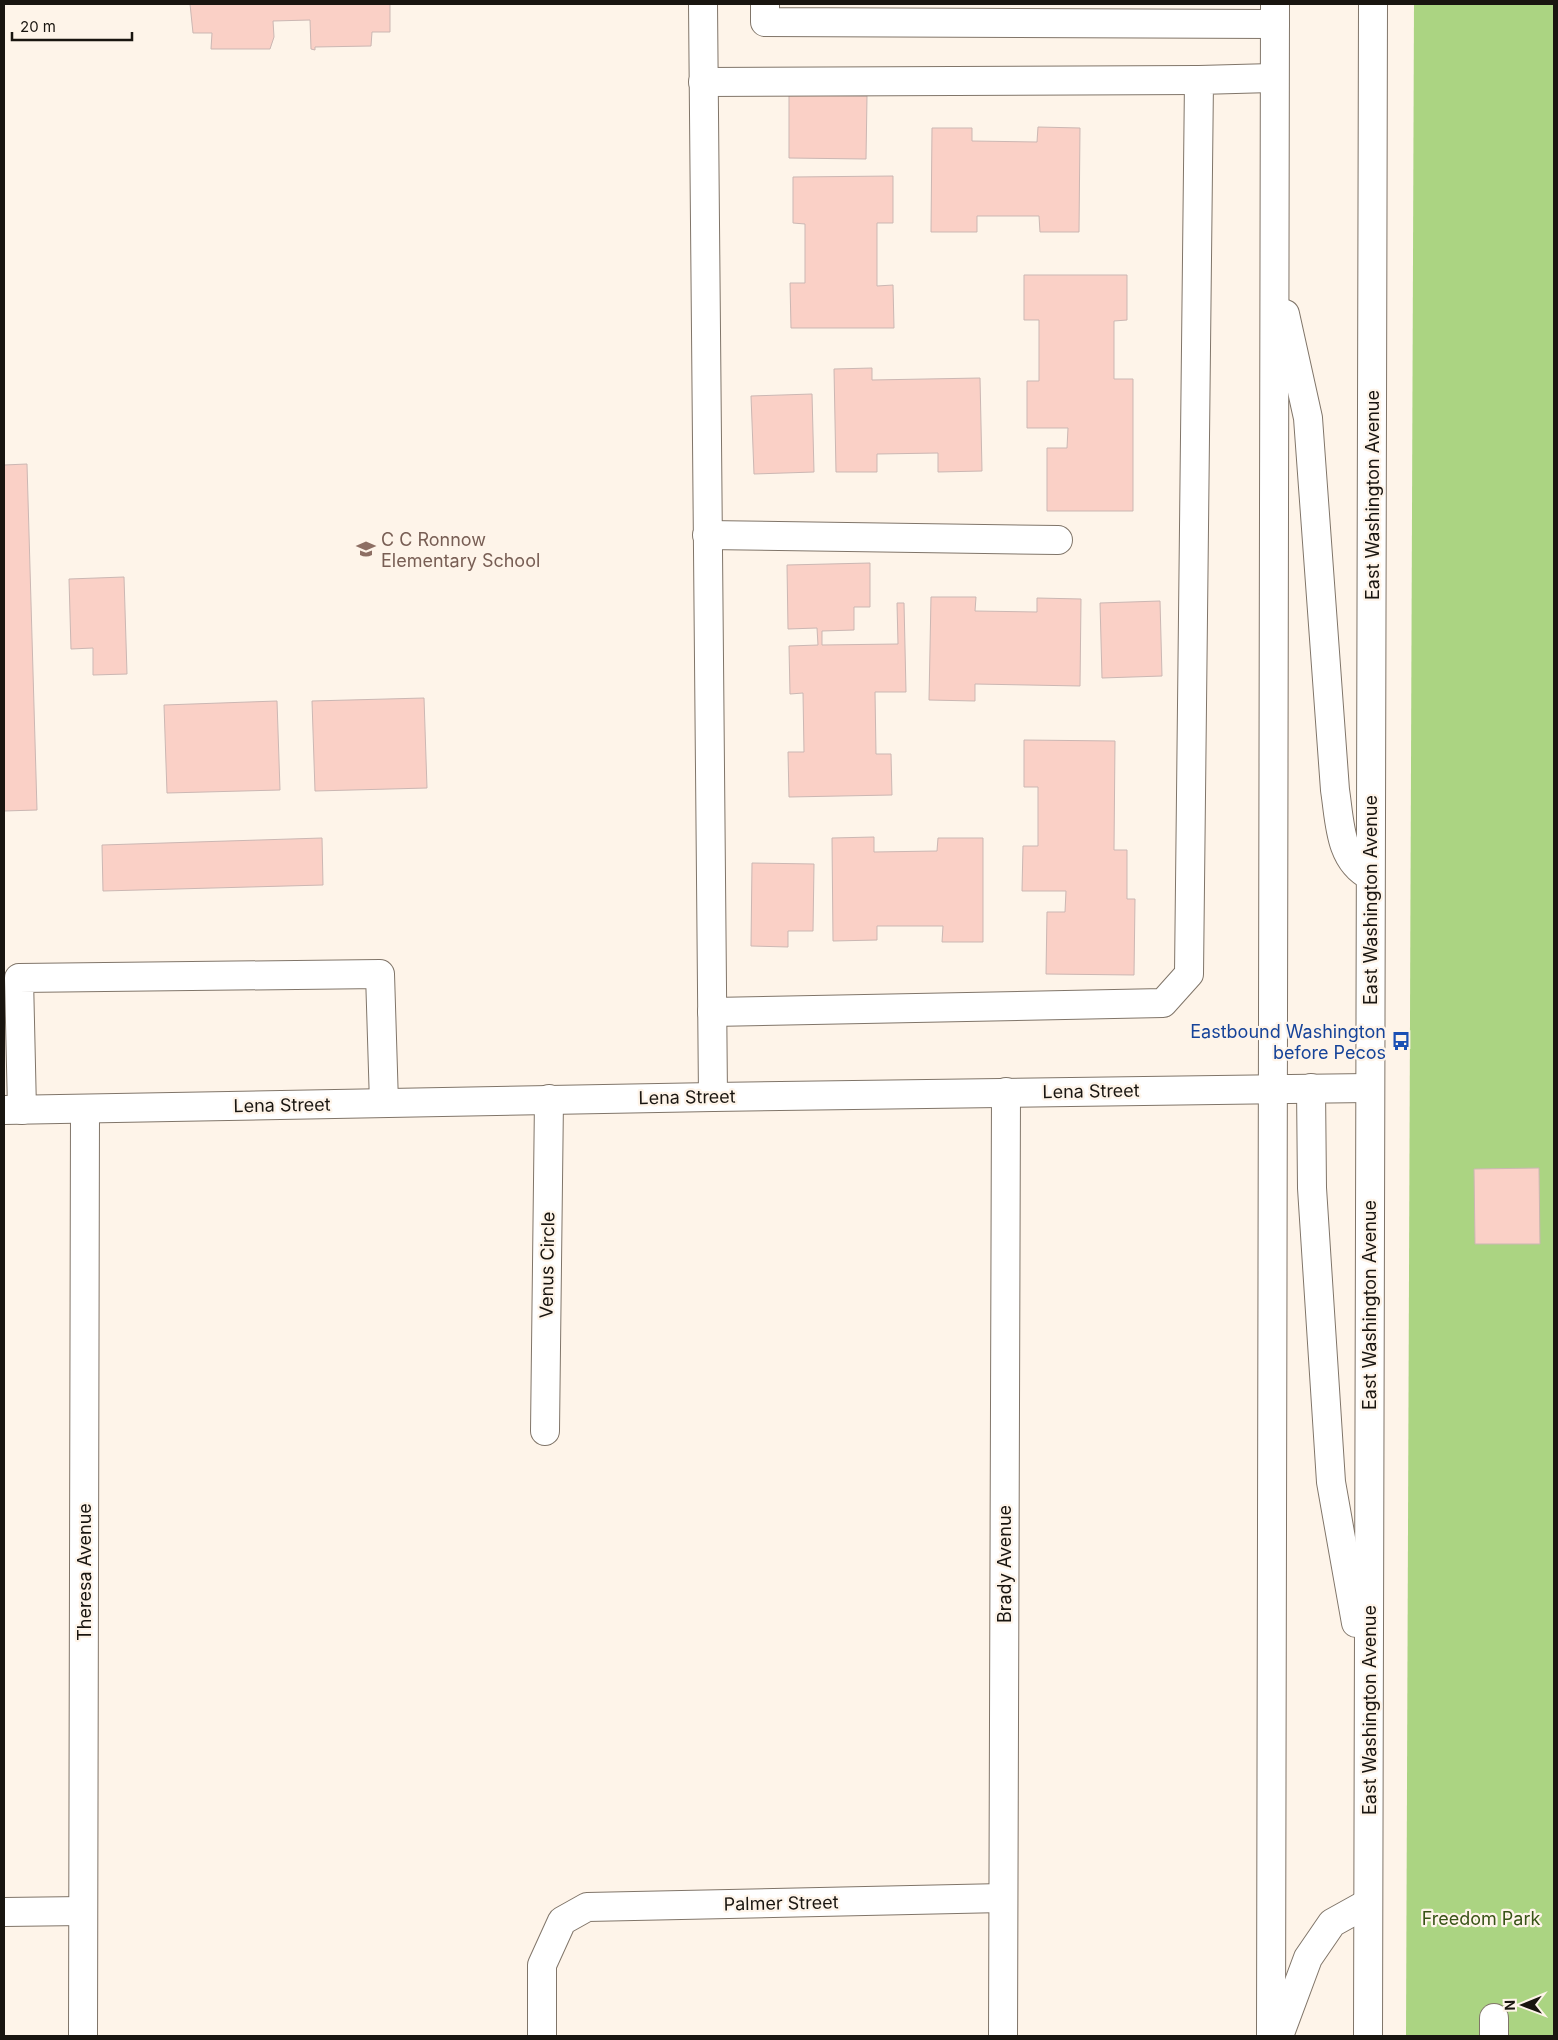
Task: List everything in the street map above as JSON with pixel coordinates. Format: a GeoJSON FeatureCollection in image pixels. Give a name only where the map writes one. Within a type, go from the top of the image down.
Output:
{"type":"FeatureCollection","features":[{"type":"Feature","properties":{"kind":"main road"},"geometry":{"type":"LineString","coordinates":[[703,4],[713,1096]]}},
{"type":"Feature","properties":{"kind":"main road"},"geometry":{"type":"LineString","coordinates":[[765,4],[765,22],[1275,14],[1271,2036]]}},
{"type":"Feature","properties":{"kind":"main road","name":"East Washington Avenue"},"geometry":{"type":"LineString","coordinates":[[1368,2036],[1373,4]]}},
{"type":"Feature","properties":{"kind":"main road"},"geometry":{"type":"LineString","coordinates":[[703,82],[1274,78]]}},
{"type":"Feature","properties":{"kind":"main road"},"geometry":{"type":"LineString","coordinates":[[712,1012],[1163,1003],[1189,974],[1199,80]]}},
{"type":"Feature","properties":{"kind":"main road"},"geometry":{"type":"LineString","coordinates":[[1274,266],[1308,418],[1335,790],[1342,838],[1350,859],[1358,870],[1370,876]]}},
{"type":"Feature","properties":{"kind":"main road"},"geometry":{"type":"LineString","coordinates":[[707,535],[1058,540]]}},
{"type":"Feature","properties":{"kind":"main road"},"geometry":{"type":"LineString","coordinates":[[13,1110],[19,978],[380,974],[384,1103]]}},
{"type":"Feature","properties":{"kind":"main road"},"geometry":{"type":"LineString","coordinates":[[1311,1088],[1312,1188],[1332,1482],[1369,1698]]}},
{"type":"Feature","properties":{"kind":"main road","name":"Lena Street"},"geometry":{"type":"LineString","coordinates":[[13,1110],[713,1096],[1369,1088]]}},
{"type":"Feature","properties":{"kind":"main road","name":"Brady Avenue"},"geometry":{"type":"LineString","coordinates":[[1003,2036],[1006,1092]]}},
{"type":"Feature","properties":{"kind":"main road","name":"Venus Circle"},"geometry":{"type":"LineString","coordinates":[[545,1430],[549,1099]]}},
{"type":"Feature","properties":{"kind":"main road","name":"Theresa Avenue"},"geometry":{"type":"LineString","coordinates":[[83,2036],[85,1108]]}},
{"type":"Feature","properties":{"kind":"main road","name":"Palmer Street"},"geometry":{"type":"LineString","coordinates":[[542,2036],[542,1966],[562,1921],[587,1907],[1003,1898]]}},
{"type":"Feature","properties":{"kind":"main road"},"geometry":{"type":"LineString","coordinates":[[1279,2036],[1308,1958],[1332,1924],[1368,1903]]}},
{"type":"Feature","properties":{"kind":"main road"},"geometry":{"type":"LineString","coordinates":[[4,1912],[83,1911]]}},
{"type":"Feature","properties":{"kind":"green space","name":"Freedom Park"},"geometry":{"type":"Polygon","coordinates":[[[1414,4],[1554,4],[1554,2036],[1406,2036],[1414,4]]]}},
{"type":"Feature","properties":{"kind":"building"},"geometry":{"type":"Polygon","coordinates":[[[190,4],[390,4],[390,32],[372,32],[371,46],[315,47],[315,50],[311,49],[310,20],[273,21],[274,37],[270,49],[211,49],[212,33],[193,33],[190,4]]]}},
{"type":"Feature","properties":{"kind":"building"},"geometry":{"type":"Polygon","coordinates":[[[789,95],[867,96],[866,159],[789,158],[789,95]]]}},
{"type":"Feature","properties":{"kind":"building"},"geometry":{"type":"Polygon","coordinates":[[[1038,127],[1080,128],[1079,232],[1040,232],[1039,216],[977,216],[977,232],[931,232],[932,128],[972,128],[972,141],[1037,142],[1038,127]]]}},
{"type":"Feature","properties":{"kind":"building"},"geometry":{"type":"Polygon","coordinates":[[[893,176],[893,223],[877,223],[877,286],[893,285],[894,328],[791,328],[790,283],[805,283],[805,224],[793,223],[793,177],[893,176]]]}},
{"type":"Feature","properties":{"kind":"building"},"geometry":{"type":"Polygon","coordinates":[[[1024,275],[1127,275],[1127,320],[1114,321],[1114,379],[1133,379],[1133,511],[1047,511],[1047,448],[1067,448],[1068,428],[1027,428],[1027,381],[1039,381],[1039,320],[1024,320],[1024,275]]]}},
{"type":"Feature","properties":{"kind":"building"},"geometry":{"type":"Polygon","coordinates":[[[872,368],[872,380],[980,378],[982,471],[938,472],[938,453],[877,454],[877,472],[836,472],[834,369],[872,368]]]}},
{"type":"Feature","properties":{"kind":"building"},"geometry":{"type":"Polygon","coordinates":[[[812,394],[814,472],[754,474],[751,396],[812,394]]]}},
{"type":"Feature","properties":{"kind":"building"},"geometry":{"type":"Polygon","coordinates":[[[27,464],[37,810],[4,811],[4,465],[27,464]]]}},
{"type":"Feature","properties":{"kind":"building"},"geometry":{"type":"Polygon","coordinates":[[[870,563],[870,607],[854,607],[854,630],[822,631],[822,645],[898,644],[897,603],[904,603],[906,692],[875,692],[876,754],[891,754],[892,795],[789,797],[788,752],[804,752],[803,693],[790,694],[789,646],[818,645],[817,628],[788,629],[787,565],[870,563]]]}},
{"type":"Feature","properties":{"kind":"building"},"geometry":{"type":"Polygon","coordinates":[[[124,577],[127,674],[93,675],[93,648],[71,649],[69,579],[124,577]]]}},
{"type":"Feature","properties":{"kind":"building"},"geometry":{"type":"Polygon","coordinates":[[[931,597],[976,597],[975,611],[1037,612],[1037,598],[1081,599],[1080,686],[975,684],[975,701],[929,700],[931,597]]]}},
{"type":"Feature","properties":{"kind":"building"},"geometry":{"type":"Polygon","coordinates":[[[1160,601],[1162,676],[1102,678],[1100,603],[1160,601]]]}},
{"type":"Feature","properties":{"kind":"building"},"geometry":{"type":"Polygon","coordinates":[[[424,698],[427,788],[315,791],[312,701],[424,698]]]}},
{"type":"Feature","properties":{"kind":"building"},"geometry":{"type":"Polygon","coordinates":[[[277,701],[280,790],[167,793],[164,705],[277,701]]]}},
{"type":"Feature","properties":{"kind":"building"},"geometry":{"type":"Polygon","coordinates":[[[1024,740],[1115,741],[1114,850],[1127,850],[1127,899],[1135,899],[1134,975],[1046,974],[1047,912],[1065,912],[1066,891],[1022,891],[1023,846],[1038,846],[1038,787],[1024,787],[1024,740]]]}},
{"type":"Feature","properties":{"kind":"building"},"geometry":{"type":"Polygon","coordinates":[[[874,837],[874,852],[937,851],[938,838],[983,838],[983,942],[942,942],[943,926],[877,926],[877,940],[833,941],[832,838],[874,837]]]}},
{"type":"Feature","properties":{"kind":"building"},"geometry":{"type":"Polygon","coordinates":[[[322,838],[323,885],[103,891],[102,845],[322,838]]]}},
{"type":"Feature","properties":{"kind":"building"},"geometry":{"type":"Polygon","coordinates":[[[752,863],[814,864],[813,931],[788,931],[788,947],[751,946],[752,863]]]}},
{"type":"Feature","properties":{"kind":"building"},"geometry":{"type":"Polygon","coordinates":[[[1539,1168],[1540,1244],[1475,1244],[1474,1169],[1539,1168]]]}},
{"type":"Feature","properties":{"kind":"place","name":"C C Ronnow Elementary School"},"geometry":{"type":"Point","coordinates":[366,549]}},
{"type":"Feature","properties":{"kind":"place","name":"Eastbound Washington before Pecos"},"geometry":{"type":"Point","coordinates":[1401,1041]}}]}
